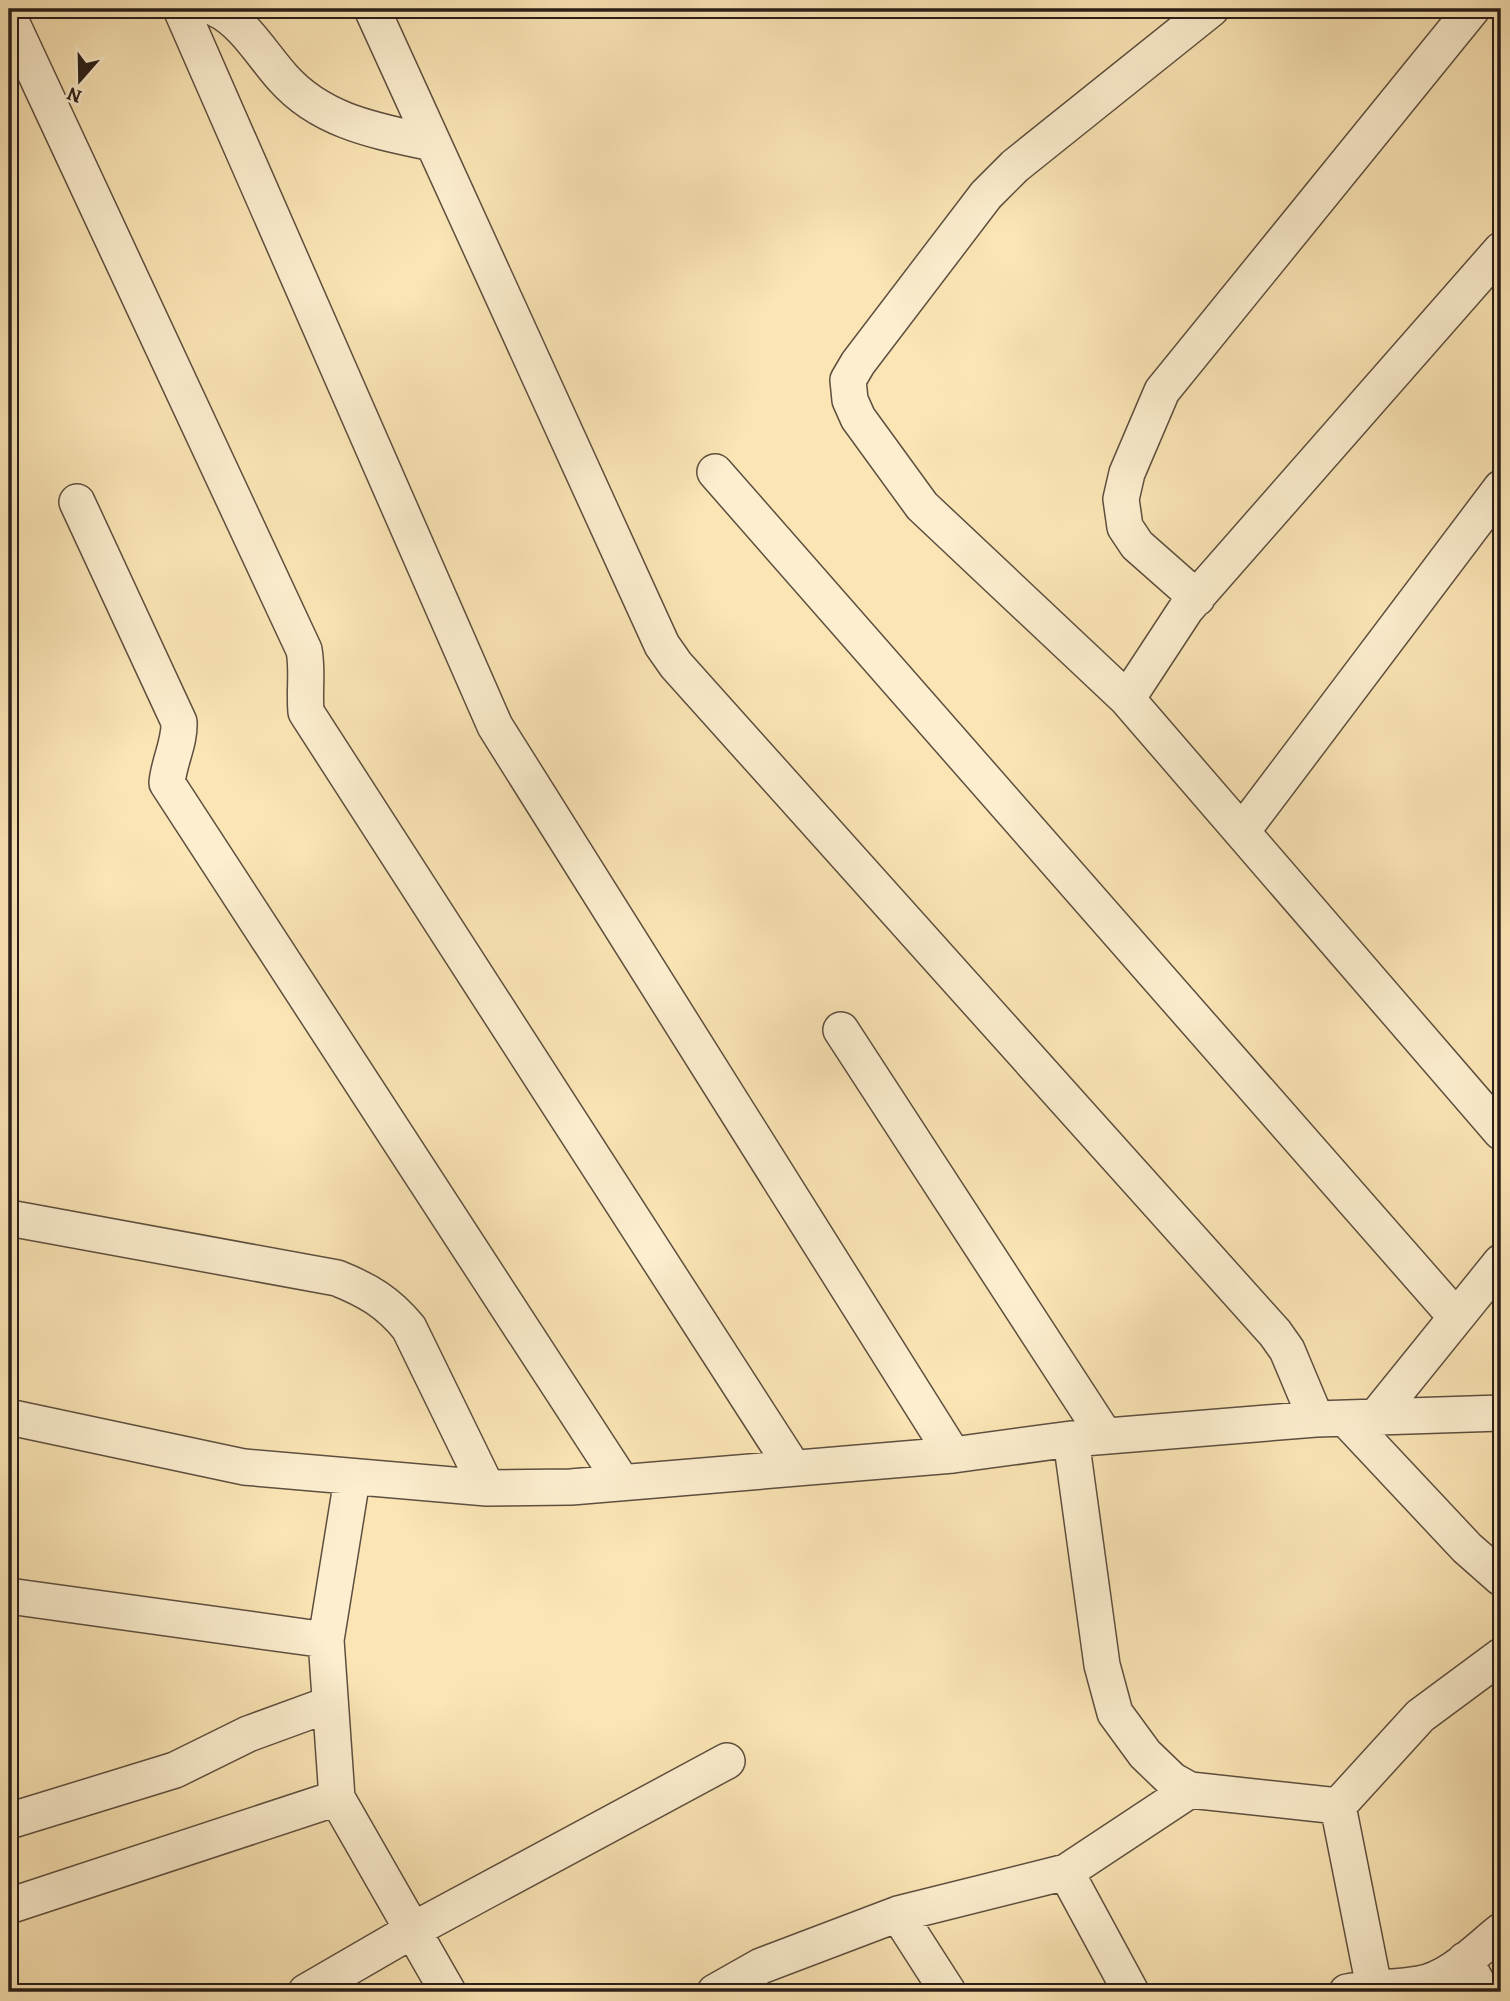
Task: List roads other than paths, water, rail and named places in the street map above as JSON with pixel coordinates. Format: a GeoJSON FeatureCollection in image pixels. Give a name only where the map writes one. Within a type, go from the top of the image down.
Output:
{"type":"FeatureCollection","features":[{"type":"Feature","properties":{"kind":"street"},"geometry":{"type":"LineString","coordinates":[[181,9],[495,726],[953,1455]]}},
{"type":"Feature","properties":{"kind":"street"},"geometry":{"type":"LineString","coordinates":[[216,9],[232,20],[285,81],[308,101],[361,127],[432,143]]}},
{"type":"Feature","properties":{"kind":"street"},"geometry":{"type":"LineString","coordinates":[[372,9],[662,645],[676,665],[1275,1333],[1346,1418],[1467,1548],[1501,1578]]}},
{"type":"Feature","properties":{"kind":"street"},"geometry":{"type":"LineString","coordinates":[[1211,9],[1015,166],[986,195],[848,380],[850,400],[858,418],[922,506],[1127,699],[1501,1132]]}},
{"type":"Feature","properties":{"kind":"street"},"geometry":{"type":"LineString","coordinates":[[1197,598],[1137,545],[1125,527],[1121,499],[1127,473],[1161,391],[1472,9]]}},
{"type":"Feature","properties":{"kind":"street"},"geometry":{"type":"LineString","coordinates":[[9,18],[304,650],[308,670],[304,692],[306,712],[792,1466]]}},
{"type":"Feature","properties":{"kind":"street"},"geometry":{"type":"LineString","coordinates":[[1127,699],[1197,598],[1501,250]]}},
{"type":"Feature","properties":{"kind":"street"},"geometry":{"type":"LineString","coordinates":[[715,472],[1456,1317]]}},
{"type":"Feature","properties":{"kind":"street"},"geometry":{"type":"LineString","coordinates":[[1243,831],[1501,488]]}},
{"type":"Feature","properties":{"kind":"street"},"geometry":{"type":"LineString","coordinates":[[77,502],[179,722],[180,738],[169,765],[167,783],[621,1481]]}},
{"type":"Feature","properties":{"kind":"street"},"geometry":{"type":"LineString","coordinates":[[841,1030],[1105,1436]]}},
{"type":"Feature","properties":{"kind":"street"},"geometry":{"type":"LineString","coordinates":[[9,1218],[337,1278],[366,1290],[390,1306],[409,1328],[487,1488]]}},
{"type":"Feature","properties":{"kind":"street"},"geometry":{"type":"LineString","coordinates":[[1346,1418],[1456,1317],[1501,1262]]}},
{"type":"Feature","properties":{"kind":"street"},"geometry":{"type":"LineString","coordinates":[[9,1417],[244,1467],[352,1479],[487,1488],[571,1487],[792,1466],[953,1455],[1071,1439],[1346,1418],[1501,1413]]}},
{"type":"Feature","properties":{"kind":"street"},"geometry":{"type":"LineString","coordinates":[[1071,1439],[1102,1665],[1115,1713],[1145,1754],[1172,1780],[1190,1790],[1338,1806]]}},
{"type":"Feature","properties":{"kind":"street"},"geometry":{"type":"LineString","coordinates":[[352,1479],[326,1640],[337,1798],[448,1992]]}},
{"type":"Feature","properties":{"kind":"street"},"geometry":{"type":"LineString","coordinates":[[9,1596],[326,1640]]}},
{"type":"Feature","properties":{"kind":"street"},"geometry":{"type":"LineString","coordinates":[[1501,1656],[1420,1716],[1338,1806],[1361,1989],[1420,1984],[1438,1978],[1501,1931]]}},
{"type":"Feature","properties":{"kind":"street"},"geometry":{"type":"LineString","coordinates":[[9,1821],[175,1770],[248,1734],[330,1704]]}},
{"type":"Feature","properties":{"kind":"street"},"geometry":{"type":"LineString","coordinates":[[306,1992],[413,1930],[727,1761]]}},
{"type":"Feature","properties":{"kind":"street"},"geometry":{"type":"LineString","coordinates":[[715,1992],[769,1979],[898,1914],[1066,1872],[1190,1790]]}},
{"type":"Feature","properties":{"kind":"street"},"geometry":{"type":"LineString","coordinates":[[9,1906],[337,1798]]}},
{"type":"Feature","properties":{"kind":"street"},"geometry":{"type":"LineString","coordinates":[[1066,1872],[1131,1992]]}},
{"type":"Feature","properties":{"kind":"street"},"geometry":{"type":"LineString","coordinates":[[898,1914],[948,1992]]}},
{"type":"Feature","properties":{"kind":"street"},"geometry":{"type":"LineString","coordinates":[[1465,1960],[1482,1992]]}}]}
